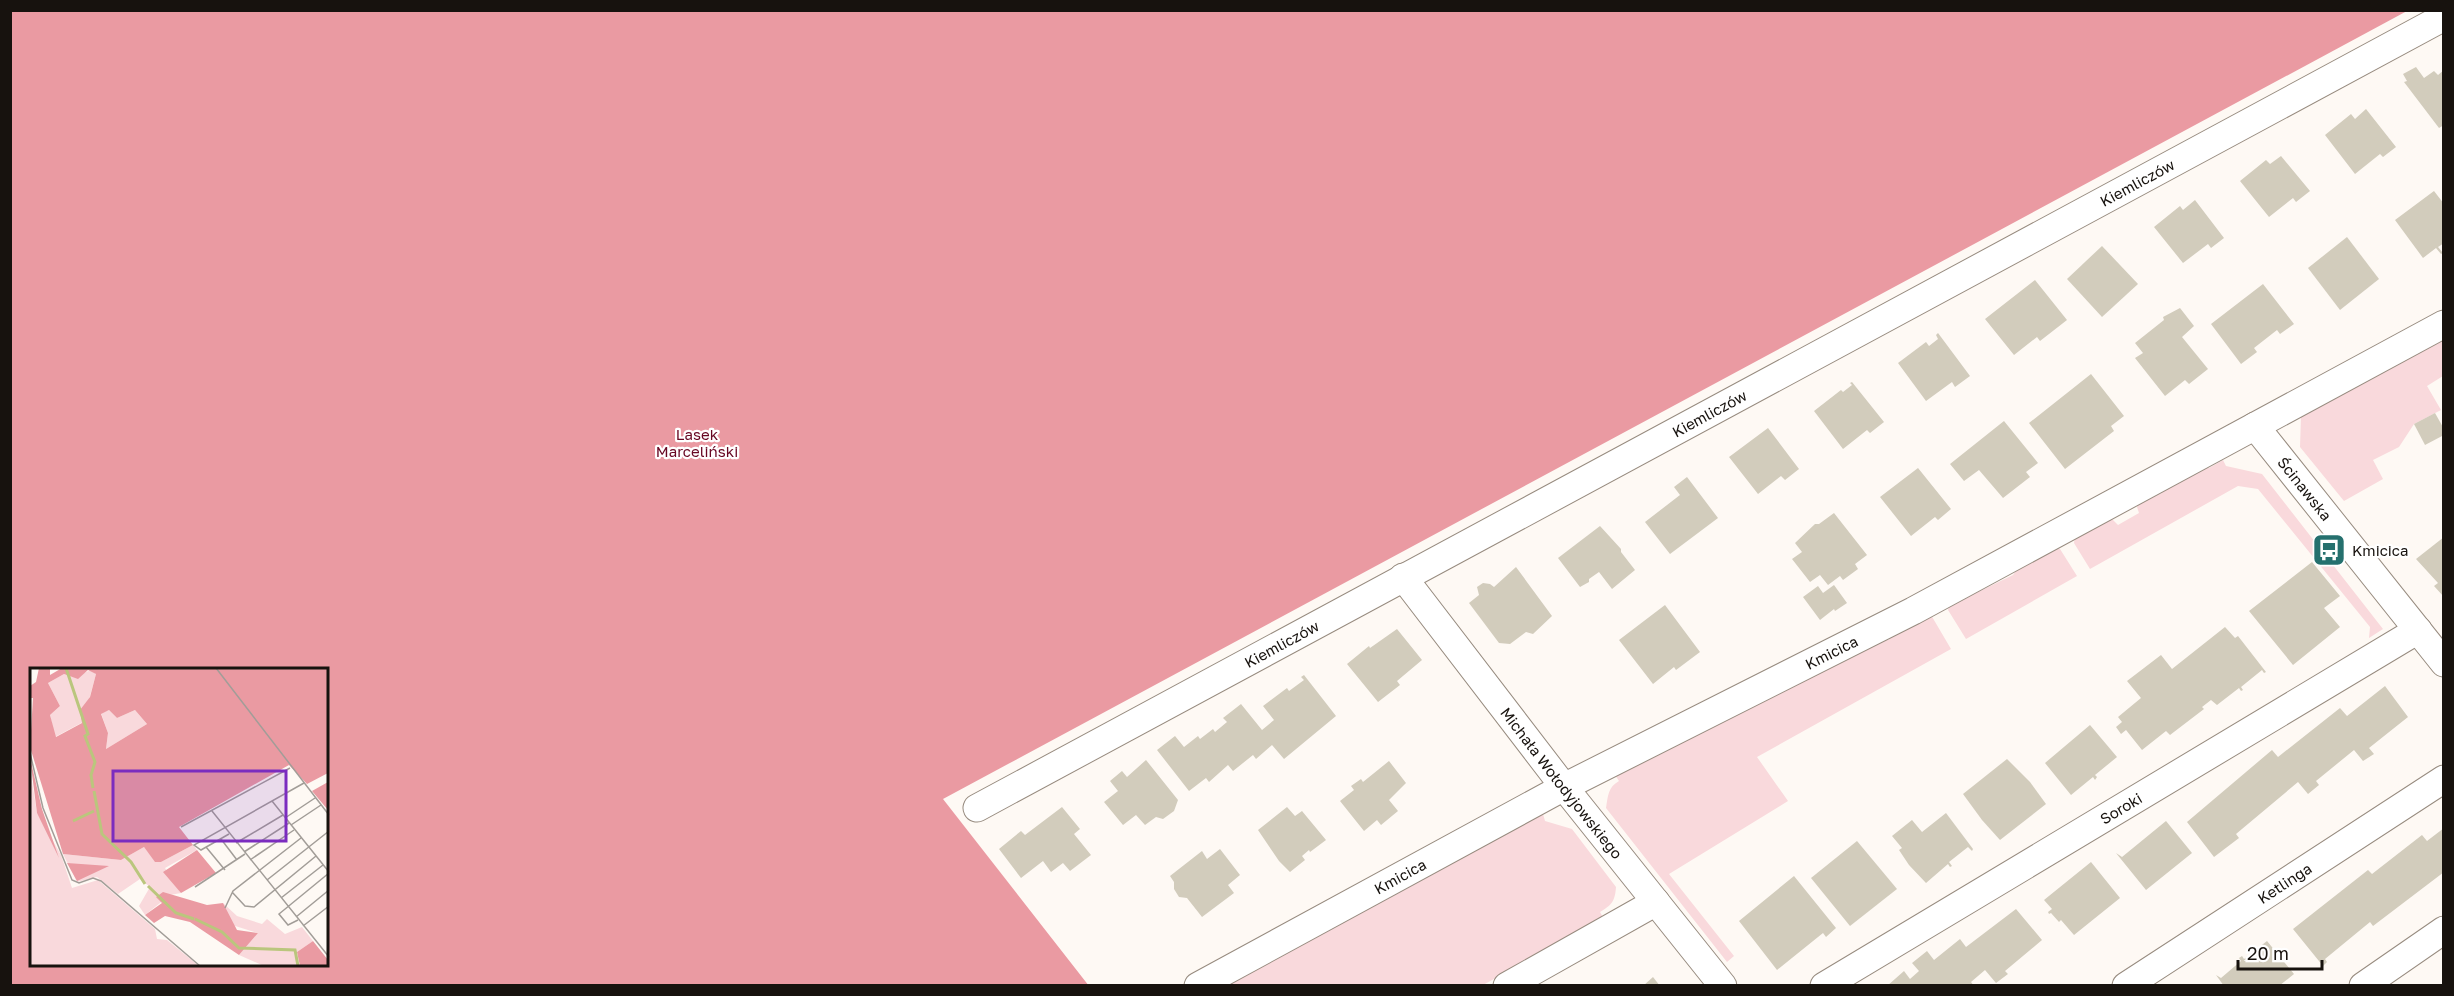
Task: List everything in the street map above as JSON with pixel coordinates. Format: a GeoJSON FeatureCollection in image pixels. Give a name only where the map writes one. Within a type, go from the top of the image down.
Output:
{"type":"FeatureCollection","features":[{"type":"Feature","properties":{"kind":"street","name":"Kiemliczów"},"geometry":{"type":"LineString","coordinates":[[977,807],[2444,17]]}},
{"type":"Feature","properties":{"kind":"street","name":"Kmicica"},"geometry":{"type":"LineString","coordinates":[[1206,981],[1564,787],[1903,616],[2444,324]]}},
{"type":"Feature","properties":{"kind":"street","name":"Ścinawska"},"geometry":{"type":"LineString","coordinates":[[2255,426],[2444,663]]}},
{"type":"Feature","properties":{"kind":"street","name":"Michała Wołodyjowskiego"},"geometry":{"type":"LineString","coordinates":[[1403,577],[1564,787],[1722,986]]}},
{"type":"Feature","properties":{"kind":"street","name":"Soroki"},"geometry":{"type":"LineString","coordinates":[[1824,986],[2418,630]]}},
{"type":"Feature","properties":{"kind":"street","name":"Ketlinga"},"geometry":{"type":"LineString","coordinates":[[2126,986],[2444,779]]}},
{"type":"Feature","properties":{"kind":"street"},"geometry":{"type":"LineString","coordinates":[[1507,986],[1541,978],[1656,902]]}},
{"type":"Feature","properties":{"kind":"street"},"geometry":{"type":"LineString","coordinates":[[2363,986],[2444,930]]}},
{"type":"Feature","properties":{"kind":"shaded area"},"geometry":{"type":"Polygon","coordinates":[[[2443,338],[2443,376],[2427,386],[2441,410],[2414,424],[2399,447],[2373,460],[2383,479],[2344,501],[2300,447],[2301,416],[2443,338]]]}},
{"type":"Feature","properties":{"kind":"shaded area"},"geometry":{"type":"Polygon","coordinates":[[[2223,460],[2226,466],[2262,474],[2383,629],[2369,638],[2370,627],[2258,489],[2238,486],[2090,569],[2074,543],[2075,537],[2110,517],[2118,525],[2139,513],[2138,503],[2162,493],[2164,488],[2204,467],[2209,468],[2223,460]]]}},
{"type":"Feature","properties":{"kind":"shaded area"},"geometry":{"type":"Polygon","coordinates":[[[2055,548],[2060,549],[2077,576],[1966,639],[1948,610],[1949,606],[2013,575],[2018,568],[2055,548]]]}},
{"type":"Feature","properties":{"kind":"shaded area"},"geometry":{"type":"Polygon","coordinates":[[[1931,615],[1951,649],[1757,757],[1788,801],[1669,874],[1734,956],[1727,962],[1606,808],[1611,789],[1619,781],[1615,775],[1884,640],[1889,640],[1890,637],[1931,615]]]}},
{"type":"Feature","properties":{"kind":"shaded area"},"geometry":{"type":"Polygon","coordinates":[[[1543,814],[1545,821],[1572,829],[1616,887],[1614,899],[1600,912],[1604,919],[1483,985],[1223,986],[1543,814]]]}},
{"type":"Feature","properties":{"kind":"green space","name":"Lasek Marceliński"},"geometry":{"type":"Polygon","coordinates":[[[10,11],[2407,11],[943,799],[1089,986],[11,985],[10,11]]]}},
{"type":"Feature","properties":{"kind":"building"},"geometry":{"type":"Polygon","coordinates":[[[2416,67],[2424,78],[2434,71],[2438,75],[2444,70],[2444,125],[2439,128],[2404,82],[2407,81],[2403,74],[2416,67]]]}},
{"type":"Feature","properties":{"kind":"building"},"geometry":{"type":"Polygon","coordinates":[[[2366,109],[2396,147],[2383,157],[2380,154],[2355,174],[2325,135],[2351,114],[2355,119],[2366,109]]]}},
{"type":"Feature","properties":{"kind":"building"},"geometry":{"type":"Polygon","coordinates":[[[2281,156],[2310,191],[2296,202],[2293,198],[2269,217],[2240,181],[2266,160],[2270,164],[2281,156]]]}},
{"type":"Feature","properties":{"kind":"building"},"geometry":{"type":"Polygon","coordinates":[[[2434,191],[2444,204],[2444,243],[2438,247],[2443,253],[2441,254],[2436,248],[2423,258],[2395,220],[2434,191]]]}},
{"type":"Feature","properties":{"kind":"building"},"geometry":{"type":"Polygon","coordinates":[[[2195,200],[2224,238],[2211,248],[2208,244],[2183,263],[2154,227],[2180,206],[2183,210],[2195,200]]]}},
{"type":"Feature","properties":{"kind":"building"},"geometry":{"type":"Polygon","coordinates":[[[2347,237],[2379,279],[2340,310],[2308,268],[2347,237]]]}},
{"type":"Feature","properties":{"kind":"building"},"geometry":{"type":"Polygon","coordinates":[[[2102,246],[2138,284],[2102,317],[2067,279],[2102,246]]]}},
{"type":"Feature","properties":{"kind":"building"},"geometry":{"type":"Polygon","coordinates":[[[2035,280],[2067,320],[2040,341],[2037,337],[2014,355],[1985,319],[2035,280]]]}},
{"type":"Feature","properties":{"kind":"building"},"geometry":{"type":"Polygon","coordinates":[[[2263,284],[2294,324],[2280,334],[2277,330],[2254,348],[2257,352],[2241,364],[2211,324],[2263,284]]]}},
{"type":"Feature","properties":{"kind":"building"},"geometry":{"type":"Polygon","coordinates":[[[2180,308],[2194,326],[2182,337],[2208,369],[2189,384],[2185,380],[2165,396],[2135,358],[2143,353],[2135,343],[2164,320],[2163,317],[2180,308]]]}},
{"type":"Feature","properties":{"kind":"building"},"geometry":{"type":"Polygon","coordinates":[[[1938,333],[1970,376],[1955,387],[1952,382],[1926,401],[1898,363],[1926,342],[1929,346],[1938,339],[1936,335],[1938,333]]]}},
{"type":"Feature","properties":{"kind":"building"},"geometry":{"type":"Polygon","coordinates":[[[2091,374],[2124,416],[2111,426],[2114,431],[2065,469],[2029,423],[2091,374]]]}},
{"type":"Feature","properties":{"kind":"building"},"geometry":{"type":"Polygon","coordinates":[[[1852,382],[1884,422],[1870,433],[1867,430],[1843,449],[1814,411],[1841,390],[1843,392],[1852,385],[1850,383],[1852,382]]]}},
{"type":"Feature","properties":{"kind":"building"},"geometry":{"type":"Polygon","coordinates":[[[2435,413],[2444,429],[2444,435],[2425,445],[2414,424],[2435,413]]]}},
{"type":"Feature","properties":{"kind":"building"},"geometry":{"type":"Polygon","coordinates":[[[2004,421],[2038,463],[2026,472],[2030,477],[2003,498],[1979,470],[1964,481],[1950,464],[2004,421]]]}},
{"type":"Feature","properties":{"kind":"building"},"geometry":{"type":"Polygon","coordinates":[[[1768,428],[1799,469],[1785,480],[1781,476],[1758,494],[1729,457],[1768,428]]]}},
{"type":"Feature","properties":{"kind":"building"},"geometry":{"type":"Polygon","coordinates":[[[1918,468],[1951,509],[1938,520],[1935,517],[1911,536],[1880,497],[1918,468]]]}},
{"type":"Feature","properties":{"kind":"building"},"geometry":{"type":"Polygon","coordinates":[[[1687,477],[1718,518],[1670,554],[1645,522],[1680,495],[1674,487],[1687,477]]]}},
{"type":"Feature","properties":{"kind":"building"},"geometry":{"type":"Polygon","coordinates":[[[1834,513],[1867,555],[1855,564],[1858,569],[1843,580],[1840,576],[1828,585],[1820,575],[1810,582],[1792,559],[1802,552],[1795,543],[1815,524],[1819,524],[1834,513]]]}},
{"type":"Feature","properties":{"kind":"building"},"geometry":{"type":"Polygon","coordinates":[[[1600,526],[1621,549],[1635,570],[1612,589],[1599,572],[1580,587],[1558,558],[1600,526]]]}},
{"type":"Feature","properties":{"kind":"building"},"geometry":{"type":"Polygon","coordinates":[[[2444,537],[2444,597],[2434,586],[2438,583],[2416,559],[2444,537]]]}},
{"type":"Feature","properties":{"kind":"building"},"geometry":{"type":"Polygon","coordinates":[[[2312,562],[2340,596],[2324,608],[2340,627],[2293,665],[2249,611],[2312,562]]]}},
{"type":"Feature","properties":{"kind":"building"},"geometry":{"type":"Polygon","coordinates":[[[1516,567],[1552,616],[1533,634],[1526,632],[1510,644],[1499,643],[1469,603],[1479,595],[1477,587],[1483,583],[1494,587],[1516,567]]]}},
{"type":"Feature","properties":{"kind":"building"},"geometry":{"type":"Polygon","coordinates":[[[1834,585],[1847,603],[1835,611],[1834,609],[1820,620],[1803,597],[1818,586],[1823,593],[1834,585]]]}},
{"type":"Feature","properties":{"kind":"building"},"geometry":{"type":"Polygon","coordinates":[[[1665,605],[1700,652],[1676,670],[1674,667],[1653,684],[1619,640],[1665,605]]]}},
{"type":"Feature","properties":{"kind":"building"},"geometry":{"type":"Polygon","coordinates":[[[2225,627],[2235,638],[2238,636],[2266,672],[2262,670],[2241,687],[2243,690],[2239,688],[2217,705],[2211,700],[2202,707],[2204,709],[2170,735],[2166,731],[2142,750],[2126,730],[2121,734],[2116,727],[2122,722],[2118,717],[2141,698],[2127,681],[2161,655],[2172,669],[2225,627]]]}},
{"type":"Feature","properties":{"kind":"building"},"geometry":{"type":"Polygon","coordinates":[[[1397,629],[1422,660],[1397,681],[1400,685],[1378,702],[1347,664],[1369,646],[1370,648],[1397,629]]]}},
{"type":"Feature","properties":{"kind":"building"},"geometry":{"type":"Polygon","coordinates":[[[1304,675],[1336,716],[1284,759],[1272,745],[1256,759],[1253,755],[1233,771],[1228,765],[1209,782],[1206,778],[1189,791],[1157,750],[1175,736],[1184,747],[1198,736],[1200,739],[1213,729],[1215,732],[1227,722],[1223,718],[1241,704],[1262,730],[1274,720],[1263,706],[1287,688],[1289,691],[1304,680],[1301,677],[1304,675]]]}},
{"type":"Feature","properties":{"kind":"building"},"geometry":{"type":"Polygon","coordinates":[[[2385,686],[2408,717],[2369,748],[2374,754],[2363,761],[2354,750],[2316,781],[2319,785],[2308,794],[2298,782],[2236,834],[2239,838],[2214,857],[2187,822],[2272,750],[2278,757],[2340,708],[2347,716],[2385,686]]]}},
{"type":"Feature","properties":{"kind":"building"},"geometry":{"type":"Polygon","coordinates":[[[2090,725],[2117,757],[2095,775],[2097,777],[2095,780],[2093,777],[2071,795],[2045,763],[2090,725]]]}},
{"type":"Feature","properties":{"kind":"building"},"geometry":{"type":"Polygon","coordinates":[[[2007,759],[2030,782],[2046,804],[2000,840],[1963,794],[2007,759]]]}},
{"type":"Feature","properties":{"kind":"building"},"geometry":{"type":"Polygon","coordinates":[[[1146,760],[1178,800],[1174,811],[1163,819],[1156,817],[1145,825],[1136,815],[1123,825],[1104,802],[1118,791],[1110,781],[1122,771],[1127,777],[1146,760]]]}},
{"type":"Feature","properties":{"kind":"building"},"geometry":{"type":"Polygon","coordinates":[[[1389,761],[1406,783],[1389,800],[1398,811],[1381,825],[1377,820],[1364,831],[1340,801],[1354,790],[1351,786],[1361,779],[1363,782],[1389,761]]]}},
{"type":"Feature","properties":{"kind":"building"},"geometry":{"type":"Polygon","coordinates":[[[1062,807],[1080,829],[1074,834],[1091,855],[1070,871],[1063,863],[1051,872],[1043,861],[1021,878],[999,849],[1021,831],[1025,835],[1062,807]]]}},
{"type":"Feature","properties":{"kind":"building"},"geometry":{"type":"Polygon","coordinates":[[[1287,807],[1295,816],[1302,811],[1326,840],[1302,856],[1305,860],[1290,872],[1279,861],[1258,830],[1287,807]]]}},
{"type":"Feature","properties":{"kind":"building"},"geometry":{"type":"Polygon","coordinates":[[[1946,813],[1973,849],[1972,851],[1968,847],[1949,862],[1952,866],[1948,864],[1926,883],[1909,865],[1899,850],[1902,848],[1892,836],[1912,820],[1922,832],[1946,813]]]}},
{"type":"Feature","properties":{"kind":"building"},"geometry":{"type":"Polygon","coordinates":[[[2166,821],[2192,853],[2146,890],[2116,853],[2122,857],[2166,821]]]}},
{"type":"Feature","properties":{"kind":"building"},"geometry":{"type":"Polygon","coordinates":[[[2444,828],[2444,872],[2373,926],[2370,922],[2325,959],[2327,962],[2323,966],[2293,929],[2368,870],[2372,874],[2422,835],[2427,841],[2444,828]]]}},
{"type":"Feature","properties":{"kind":"building"},"geometry":{"type":"Polygon","coordinates":[[[1857,841],[1897,889],[1850,926],[1811,878],[1857,841]]]}},
{"type":"Feature","properties":{"kind":"building"},"geometry":{"type":"Polygon","coordinates":[[[1220,849],[1240,875],[1228,885],[1234,893],[1202,917],[1187,898],[1179,897],[1170,876],[1202,851],[1207,859],[1220,849]]]}},
{"type":"Feature","properties":{"kind":"building"},"geometry":{"type":"Polygon","coordinates":[[[2091,862],[2120,898],[2074,935],[2061,920],[2059,922],[2051,913],[2049,914],[2048,912],[2052,909],[2044,900],[2091,862]]]}},
{"type":"Feature","properties":{"kind":"building"},"geometry":{"type":"Polygon","coordinates":[[[1794,876],[1836,928],[1826,937],[1823,933],[1777,970],[1739,921],[1794,876]]]}},
{"type":"Feature","properties":{"kind":"building"},"geometry":{"type":"Polygon","coordinates":[[[2016,909],[2042,940],[2005,971],[2008,974],[1996,983],[1985,970],[1971,982],[1974,986],[1887,986],[1904,971],[1910,979],[1919,971],[1912,963],[1927,951],[1934,960],[1960,939],[1966,947],[2016,909]]]}},
{"type":"Feature","properties":{"kind":"building"},"geometry":{"type":"Polygon","coordinates":[[[2267,941],[2294,974],[2279,986],[2224,986],[2216,975],[2221,978],[2241,961],[2239,958],[2242,956],[2244,959],[2267,941]]]}},
{"type":"Feature","properties":{"kind":"building"},"geometry":{"type":"Polygon","coordinates":[[[1653,977],[1660,986],[1643,986],[1653,977]]]}},
{"type":"Feature","properties":{"kind":"place","name":"Kmicica"},"geometry":{"type":"Point","coordinates":[2329,550]}}]}
